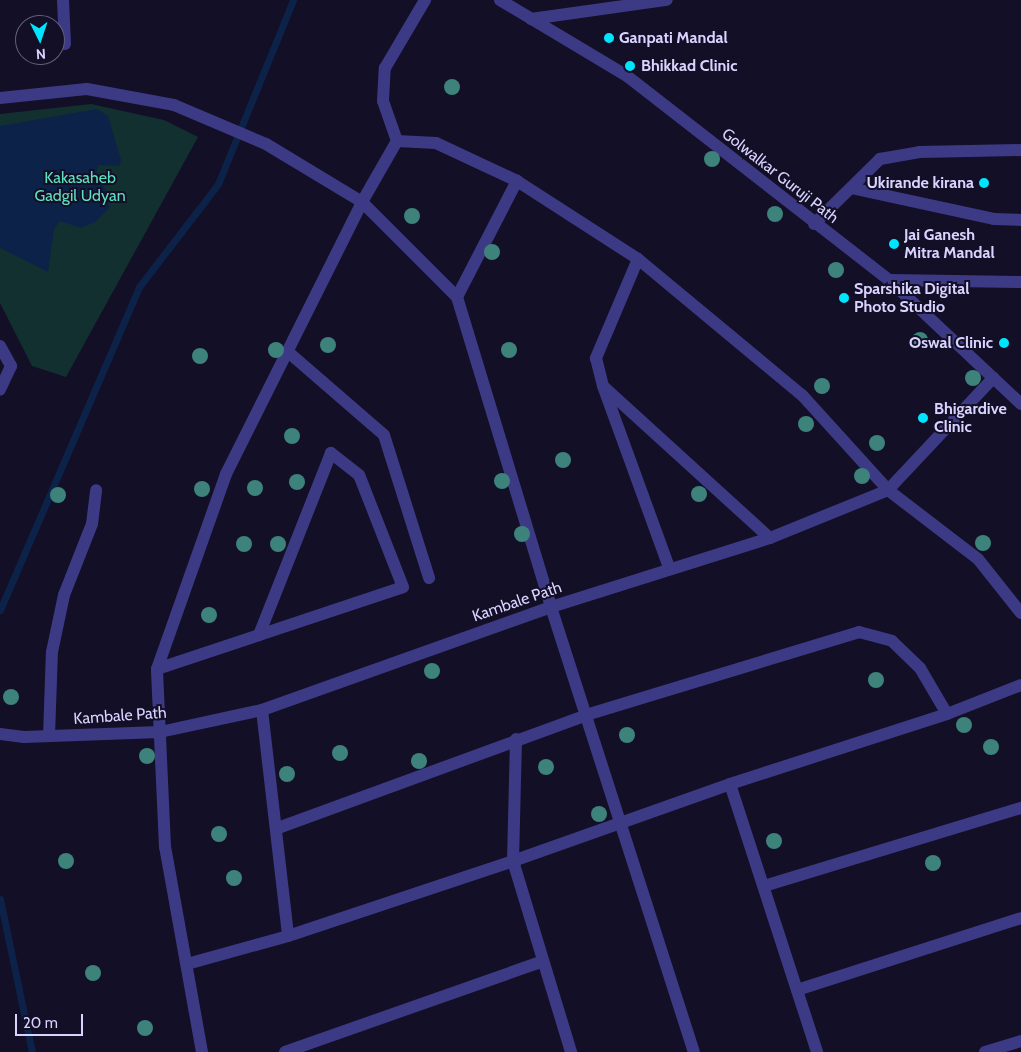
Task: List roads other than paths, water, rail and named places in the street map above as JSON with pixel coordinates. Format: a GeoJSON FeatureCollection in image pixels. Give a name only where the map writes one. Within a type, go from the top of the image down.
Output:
{"type":"FeatureCollection","features":[{"type":"Feature","properties":{"kind":"street"},"geometry":{"type":"LineString","coordinates":[[63,0],[64,15]]}},
{"type":"Feature","properties":{"kind":"street"},"geometry":{"type":"LineString","coordinates":[[202,1052],[165,846],[156,670],[226,474],[362,202],[397,141],[384,100],[385,68],[425,0]]}},
{"type":"Feature","properties":{"kind":"street","name":"Golwalkar Guruji Path"},"geometry":{"type":"LineString","coordinates":[[500,0],[627,76],[814,224],[889,280],[1021,404]]}},
{"type":"Feature","properties":{"kind":"street"},"geometry":{"type":"LineString","coordinates":[[531,19],[667,0]]}},
{"type":"Feature","properties":{"kind":"street"},"geometry":{"type":"LineString","coordinates":[[0,98],[86,89],[174,105],[266,144],[362,202],[457,297],[551,607],[694,1052]]}},
{"type":"Feature","properties":{"kind":"street"},"geometry":{"type":"LineString","coordinates":[[397,141],[436,143],[517,181],[638,259],[802,395],[888,490],[978,559],[1021,613]]}},
{"type":"Feature","properties":{"kind":"street"},"geometry":{"type":"LineString","coordinates":[[814,224],[880,159],[919,152],[1021,150]]}},
{"type":"Feature","properties":{"kind":"street"},"geometry":{"type":"LineString","coordinates":[[457,297],[517,181]]}},
{"type":"Feature","properties":{"kind":"street"},"geometry":{"type":"LineString","coordinates":[[851,188],[994,219],[1021,220]]}},
{"type":"Feature","properties":{"kind":"street"},"geometry":{"type":"LineString","coordinates":[[638,259],[596,358],[603,386],[669,568]]}},
{"type":"Feature","properties":{"kind":"street"},"geometry":{"type":"LineString","coordinates":[[889,280],[1021,282]]}},
{"type":"Feature","properties":{"kind":"street"},"geometry":{"type":"LineString","coordinates":[[0,346],[10,366],[0,390]]}},
{"type":"Feature","properties":{"kind":"street"},"geometry":{"type":"LineString","coordinates":[[287,352],[384,435],[429,578]]}},
{"type":"Feature","properties":{"kind":"street","name":"Kambale Path"},"geometry":{"type":"LineString","coordinates":[[0,734],[49,736],[160,732],[262,710],[551,607],[669,568],[770,538],[888,490],[993,378]]}},
{"type":"Feature","properties":{"kind":"street"},"geometry":{"type":"LineString","coordinates":[[603,386],[770,538]]}},
{"type":"Feature","properties":{"kind":"street"},"geometry":{"type":"LineString","coordinates":[[156,670],[403,587],[359,476],[331,453],[259,635]]}},
{"type":"Feature","properties":{"kind":"street"},"geometry":{"type":"LineString","coordinates":[[49,736],[52,652],[64,595],[92,524],[96,490]]}},
{"type":"Feature","properties":{"kind":"street"},"geometry":{"type":"LineString","coordinates":[[278,828],[586,715],[859,632],[892,641],[920,668],[947,714]]}},
{"type":"Feature","properties":{"kind":"street"},"geometry":{"type":"LineString","coordinates":[[187,964],[288,936],[513,861],[730,784],[947,714],[1021,685]]}},
{"type":"Feature","properties":{"kind":"street"},"geometry":{"type":"LineString","coordinates":[[262,710],[278,828],[288,936]]}},
{"type":"Feature","properties":{"kind":"street"},"geometry":{"type":"LineString","coordinates":[[516,740],[513,861],[541,962],[571,1052]]}},
{"type":"Feature","properties":{"kind":"street"},"geometry":{"type":"LineString","coordinates":[[730,784],[817,1052]]}},
{"type":"Feature","properties":{"kind":"street"},"geometry":{"type":"LineString","coordinates":[[764,886],[1021,808]]}},
{"type":"Feature","properties":{"kind":"street"},"geometry":{"type":"LineString","coordinates":[[797,990],[1021,918]]}},
{"type":"Feature","properties":{"kind":"street"},"geometry":{"type":"LineString","coordinates":[[285,1052],[319,1047],[541,962]]}},
{"type":"Feature","properties":{"kind":"street"},"geometry":{"type":"LineString","coordinates":[[985,1052],[1021,1041]]}},
{"type":"Feature","properties":{"kind":"water"},"geometry":{"type":"Polygon","coordinates":[[[97,109],[108,116],[121,160],[119,166],[98,165],[97,173],[108,195],[109,208],[95,222],[81,228],[60,221],[54,229],[48,272],[0,248],[0,126],[97,109]]]}},
{"type":"Feature","properties":{"kind":"waterway"},"geometry":{"type":"LineString","coordinates":[[0,610],[139,287],[218,184],[293,0]]}},
{"type":"Feature","properties":{"kind":"waterway"},"geometry":{"type":"LineString","coordinates":[[0,899],[32,1052]]}},
{"type":"Feature","properties":{"kind":"place","name":"Ganpati Mandal"},"geometry":{"type":"Point","coordinates":[609,38]}},
{"type":"Feature","properties":{"kind":"place","name":"Bhikkad Clinic"},"geometry":{"type":"Point","coordinates":[630,66]}},
{"type":"Feature","properties":{"kind":"place","name":"Ukirande kirana"},"geometry":{"type":"Point","coordinates":[984,183]}},
{"type":"Feature","properties":{"kind":"place","name":"Jai Ganesh Mitra Mandal"},"geometry":{"type":"Point","coordinates":[894,244]}},
{"type":"Feature","properties":{"kind":"place","name":"Sparshika Digital Photo Studio"},"geometry":{"type":"Point","coordinates":[844,298]}},
{"type":"Feature","properties":{"kind":"place","name":"Oswal Clinic"},"geometry":{"type":"Point","coordinates":[1004,343]}},
{"type":"Feature","properties":{"kind":"place","name":"Bhigardive Clinic"},"geometry":{"type":"Point","coordinates":[923,418]}},
{"type":"Feature","properties":{"kind":"park label","name":"Kakasaheb Gadgil Udyan"},"geometry":{"type":"Point","coordinates":[80,187]}}]}
